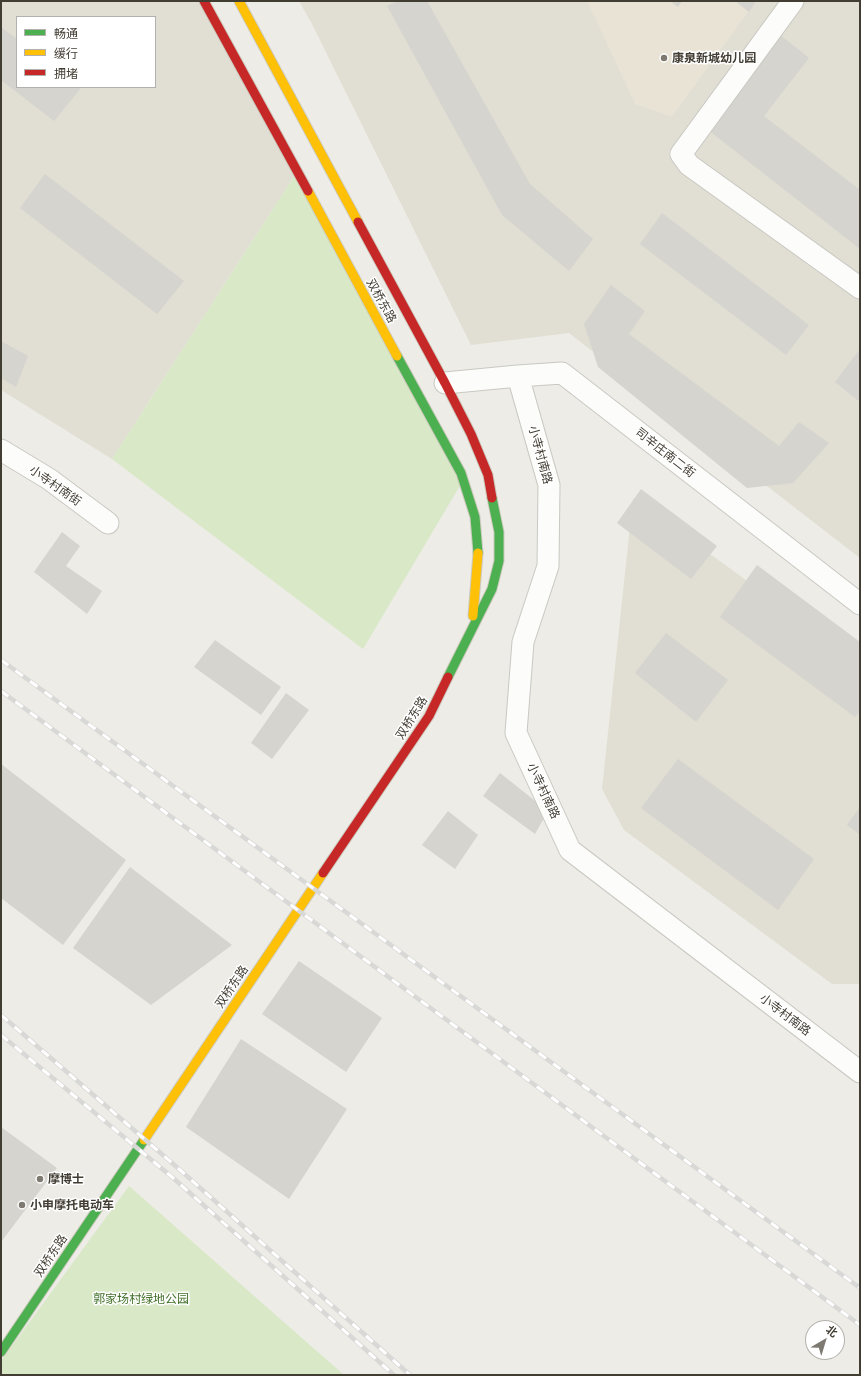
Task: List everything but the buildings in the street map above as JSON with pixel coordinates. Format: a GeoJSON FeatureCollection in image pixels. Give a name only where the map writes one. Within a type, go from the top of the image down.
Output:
{"type":"FeatureCollection","features":[{"type":"Feature","properties":{"kind":"street","name":"双桥东路"},"geometry":{"type":"LineString","coordinates":[[204,1],[461,473],[472,504],[478,544],[478,570],[472,629]]}},
{"type":"Feature","properties":{"kind":"street","name":"双桥东路"},"geometry":{"type":"LineString","coordinates":[[1,1352],[429,716],[492,589],[499,561],[499,532],[488,474],[471,434],[239,1]]}},
{"type":"Feature","properties":{"kind":"street"},"geometry":{"type":"LineString","coordinates":[[793,1],[681,154],[690,165],[860,288]]}},
{"type":"Feature","properties":{"kind":"street","name":"司辛庄南二街"},"geometry":{"type":"LineString","coordinates":[[445,383],[562,373],[860,604]]}},
{"type":"Feature","properties":{"kind":"street","name":"小寺村南路"},"geometry":{"type":"LineString","coordinates":[[518,376],[549,486],[548,566],[523,642],[516,733],[570,850],[858,1066]]}},
{"type":"Feature","properties":{"kind":"street","name":"小寺村南街"},"geometry":{"type":"LineString","coordinates":[[1,450],[49,479],[108,524]]}},
{"type":"Feature","properties":{"kind":"shaded area"},"geometry":{"type":"Polygon","coordinates":[[[1,1],[200,1],[298,170],[112,459],[1,390],[1,1]]]}},
{"type":"Feature","properties":{"kind":"shaded area"},"geometry":{"type":"Polygon","coordinates":[[[299,1],[860,1],[860,558],[569,333],[471,345],[312,24],[299,1]]]}},
{"type":"Feature","properties":{"kind":"shaded area","name":"康泉新城幼儿园"},"geometry":{"type":"Polygon","coordinates":[[[587,1],[756,1],[672,117],[635,104],[587,1]]]}},
{"type":"Feature","properties":{"kind":"shaded area"},"geometry":{"type":"Polygon","coordinates":[[[633,498],[860,663],[860,984],[832,984],[624,830],[602,789],[633,498]]]}},
{"type":"Feature","properties":{"kind":"green space"},"geometry":{"type":"Polygon","coordinates":[[[298,170],[461,484],[363,649],[112,459],[298,170]]]}},
{"type":"Feature","properties":{"kind":"green space","name":"郭家场村绿地公园"},"geometry":{"type":"Polygon","coordinates":[[[129,1186],[344,1375],[1,1375],[1,1361],[129,1186]]]}},
{"type":"Feature","properties":{"kind":"railway"},"geometry":{"type":"LineString","coordinates":[[1,660],[860,1288]]}},
{"type":"Feature","properties":{"kind":"railway"},"geometry":{"type":"LineString","coordinates":[[1,691],[860,1325]]}},
{"type":"Feature","properties":{"kind":"railway"},"geometry":{"type":"LineString","coordinates":[[1,1015],[179,1169],[410,1375]]}},
{"type":"Feature","properties":{"kind":"railway"},"geometry":{"type":"LineString","coordinates":[[1,1035],[172,1177],[394,1375]]}},
{"type":"Feature","properties":{"kind":"traffic: fast"},"geometry":{"type":"LineString","coordinates":[[397,356],[461,473],[475,517],[478,553]]}},
{"type":"Feature","properties":{"kind":"traffic: fast"},"geometry":{"type":"LineString","coordinates":[[448,677],[492,589],[499,561],[499,532],[492,498]]}},
{"type":"Feature","properties":{"kind":"traffic: fast"},"geometry":{"type":"LineString","coordinates":[[1,1352],[144,1140]]}},
{"type":"Feature","properties":{"kind":"traffic: slow"},"geometry":{"type":"LineString","coordinates":[[239,1],[358,222]]}},
{"type":"Feature","properties":{"kind":"traffic: slow"},"geometry":{"type":"LineString","coordinates":[[308,191],[397,356]]}},
{"type":"Feature","properties":{"kind":"traffic: slow"},"geometry":{"type":"LineString","coordinates":[[473,616],[478,553]]}},
{"type":"Feature","properties":{"kind":"traffic: slow"},"geometry":{"type":"LineString","coordinates":[[144,1140],[323,873]]}},
{"type":"Feature","properties":{"kind":"traffic: jam"},"geometry":{"type":"LineString","coordinates":[[204,1],[308,191]]}},
{"type":"Feature","properties":{"kind":"traffic: jam"},"geometry":{"type":"LineString","coordinates":[[358,222],[471,434],[488,475],[492,498]]}},
{"type":"Feature","properties":{"kind":"traffic: jam"},"geometry":{"type":"LineString","coordinates":[[323,873],[429,716],[448,677]]}},
{"type":"Feature","properties":{"kind":"place","name":"康泉新城幼儿园"},"geometry":{"type":"Point","coordinates":[664,58]}},
{"type":"Feature","properties":{"kind":"place","name":"摩博士"},"geometry":{"type":"Point","coordinates":[40,1179]}},
{"type":"Feature","properties":{"kind":"place","name":"小申摩托电动车"},"geometry":{"type":"Point","coordinates":[22,1205]}}]}
